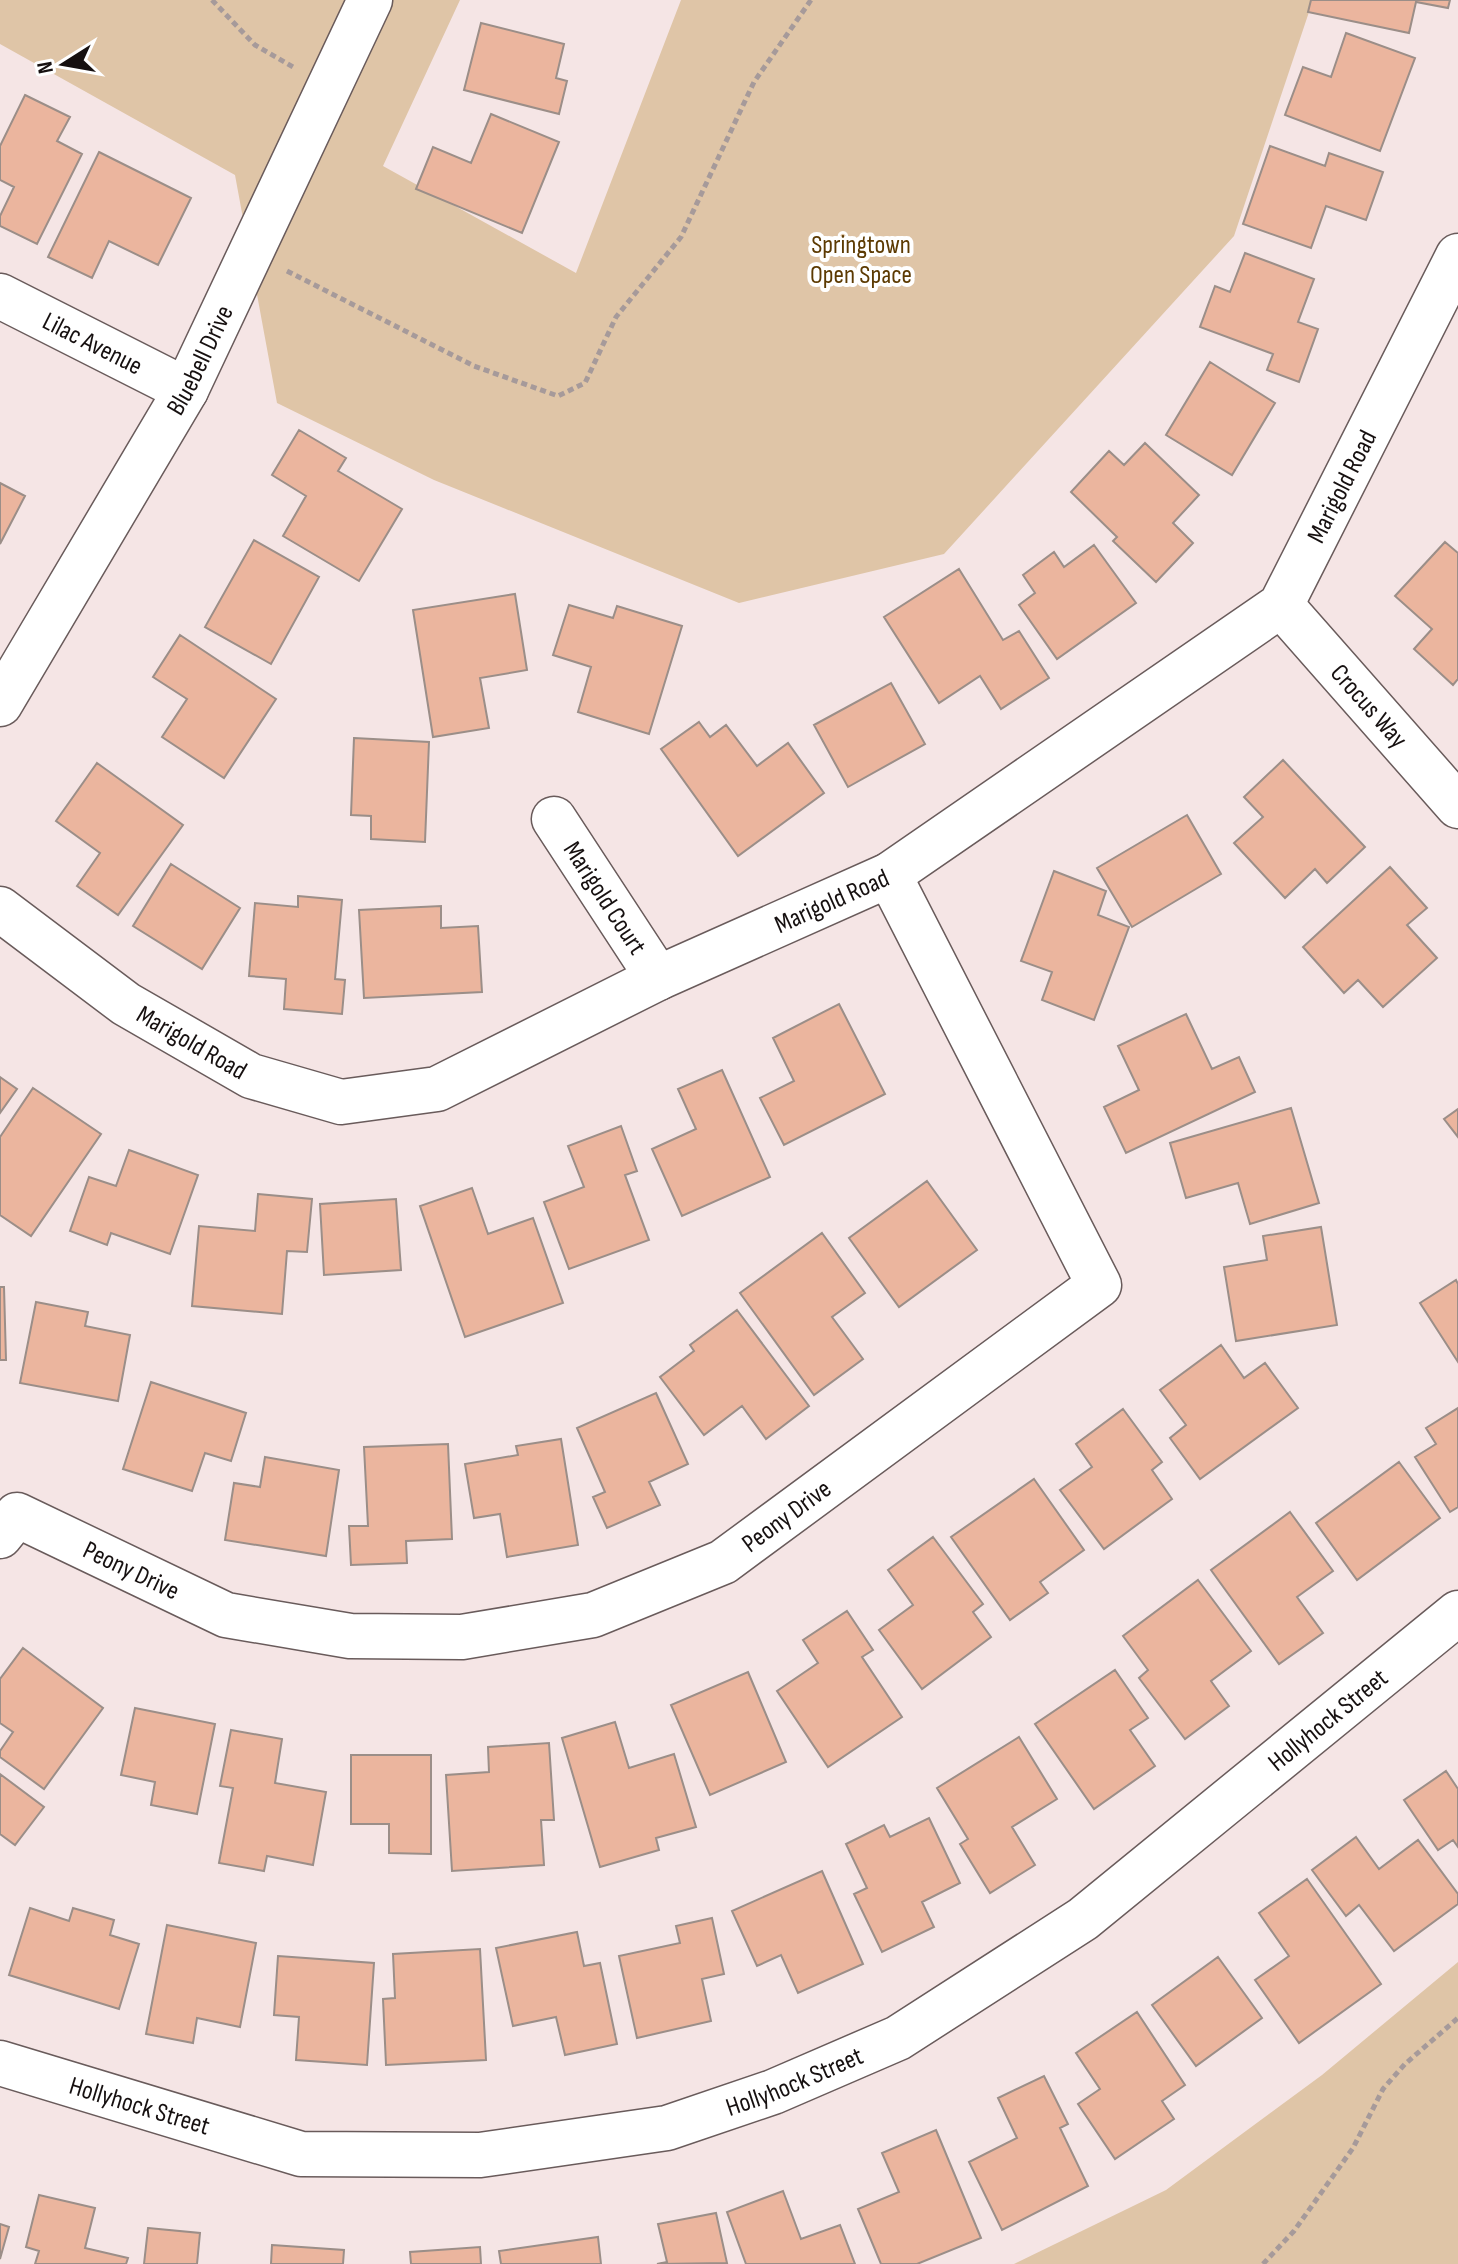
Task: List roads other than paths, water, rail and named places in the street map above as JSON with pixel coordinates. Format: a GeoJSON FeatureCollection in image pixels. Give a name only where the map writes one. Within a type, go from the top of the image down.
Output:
{"type":"FeatureCollection","features":[{"type":"Feature","properties":{"kind":"street","name":"Bluebell Drive"},"geometry":{"type":"LineString","coordinates":[[0,704],[186,390],[370,0]]}},
{"type":"Feature","properties":{"kind":"street","name":"Marigold Road"},"geometry":{"type":"LineString","coordinates":[[0,909],[126,1004],[251,1076],[341,1102],[437,1089],[658,978],[889,875],[1281,605],[1458,256]]}},
{"type":"Feature","properties":{"kind":"street","name":"Lilac Avenue"},"geometry":{"type":"LineString","coordinates":[[0,296],[186,390]]}},
{"type":"Feature","properties":{"kind":"street","name":"Crocus Way"},"geometry":{"type":"LineString","coordinates":[[1281,605],[1458,806]]}},
{"type":"Feature","properties":{"kind":"street","name":"Marigold Court"},"geometry":{"type":"LineString","coordinates":[[554,819],[658,978]]}},
{"type":"Feature","properties":{"kind":"street","name":"Peony Drive"},"geometry":{"type":"LineString","coordinates":[[0,1536],[17,1515],[226,1615],[350,1636],[462,1637],[593,1615],[723,1562],[1099,1285],[889,875]]}},
{"type":"Feature","properties":{"kind":"street","name":"Hollyhock Street"},"geometry":{"type":"LineString","coordinates":[[0,2063],[301,2154],[480,2155],[667,2128],[773,2092],[898,2038],[1083,1919],[1458,1613]]}},
{"type":"Feature","properties":{"kind":"park label","name":"Springtown Open Space"},"geometry":{"type":"Point","coordinates":[861,259]}}]}
